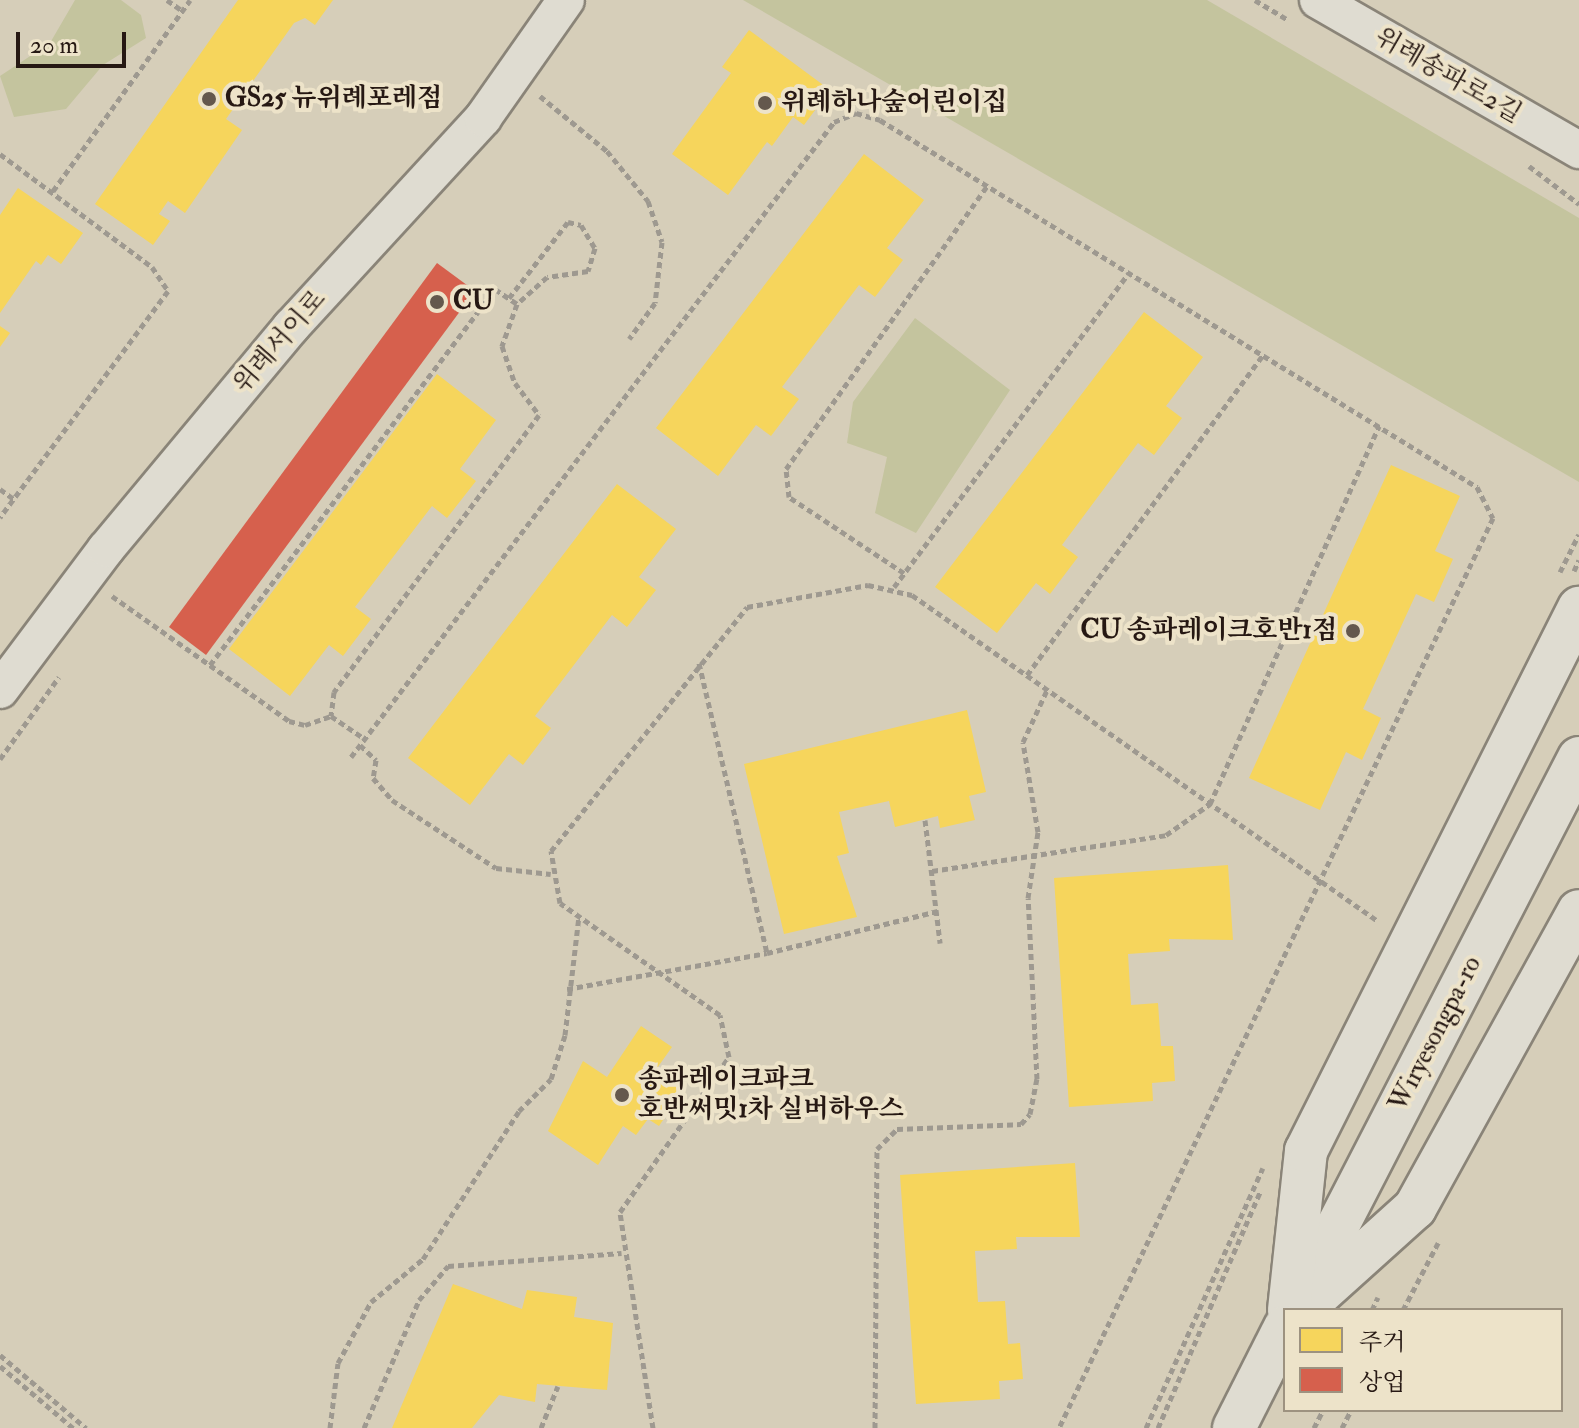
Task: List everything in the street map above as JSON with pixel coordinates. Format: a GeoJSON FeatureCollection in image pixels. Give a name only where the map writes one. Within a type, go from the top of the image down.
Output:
{"type":"FeatureCollection","features":[{"type":"Feature","properties":{"kind":"main road"},"geometry":{"type":"LineString","coordinates":[[1291,1308],[1306,1151],[1579,608]]}},
{"type":"Feature","properties":{"kind":"main road","name":"Wiryesongpa-ro"},"geometry":{"type":"LineString","coordinates":[[1292,1308],[1579,758]]}},
{"type":"Feature","properties":{"kind":"main road"},"geometry":{"type":"LineString","coordinates":[[1304,1308],[1415,1208],[1579,911]]}},
{"type":"Feature","properties":{"kind":"main road"},"geometry":{"type":"LineString","coordinates":[[1234,1428],[1283,1331]]}},
{"type":"Feature","properties":{"kind":"street","name":"위례서이로"},"geometry":{"type":"LineString","coordinates":[[0,690],[85,577],[291,327],[515,75],[566,0]]}},
{"type":"Feature","properties":{"kind":"street","name":"위례송파로2길"},"geometry":{"type":"LineString","coordinates":[[1318,0],[1579,150]]}},
{"type":"Feature","properties":{"kind":"path"},"geometry":{"type":"LineString","coordinates":[[167,0],[183,11]]}},
{"type":"Feature","properties":{"kind":"path"},"geometry":{"type":"LineString","coordinates":[[53,191],[190,0]]}},
{"type":"Feature","properties":{"kind":"path"},"geometry":{"type":"LineString","coordinates":[[515,75],[607,151],[648,201],[662,242],[655,303],[629,339]]}},
{"type":"Feature","properties":{"kind":"path"},"geometry":{"type":"LineString","coordinates":[[351,757],[834,122],[856,113],[880,120],[1477,487],[1493,518],[1324,884],[1059,1428]]}},
{"type":"Feature","properties":{"kind":"path"},"geometry":{"type":"LineString","coordinates":[[0,517],[168,291],[152,267],[53,191],[1,156]]}},
{"type":"Feature","properties":{"kind":"path"},"geometry":{"type":"LineString","coordinates":[[904,573],[789,497],[786,469],[987,186]]}},
{"type":"Feature","properties":{"kind":"path"},"geometry":{"type":"LineString","coordinates":[[331,716],[334,692],[539,415],[515,383],[502,346],[517,304],[547,277],[588,271],[595,248],[581,225],[568,222],[509,298]]}},
{"type":"Feature","properties":{"kind":"path"},"geometry":{"type":"LineString","coordinates":[[894,587],[1129,273]]}},
{"type":"Feature","properties":{"kind":"path"},"geometry":{"type":"LineString","coordinates":[[210,665],[495,289],[517,304]]}},
{"type":"Feature","properties":{"kind":"path"},"geometry":{"type":"LineString","coordinates":[[1027,675],[1263,355]]}},
{"type":"Feature","properties":{"kind":"path"},"geometry":{"type":"LineString","coordinates":[[932,871],[1166,835],[1210,804],[1379,426]]}},
{"type":"Feature","properties":{"kind":"path"},"geometry":{"type":"LineString","coordinates":[[0,489],[14,499]]}},
{"type":"Feature","properties":{"kind":"path"},"geometry":{"type":"LineString","coordinates":[[85,577],[289,721],[305,725],[331,716]]}},
{"type":"Feature","properties":{"kind":"path"},"geometry":{"type":"LineString","coordinates":[[653,1428],[622,1253],[620,1212],[729,1057],[720,1015],[560,903],[551,874],[551,851],[699,662],[747,607],[868,585],[894,587],[1027,675],[1381,924]]}},
{"type":"Feature","properties":{"kind":"path"},"geometry":{"type":"LineString","coordinates":[[699,662],[767,953]]}},
{"type":"Feature","properties":{"kind":"path"},"geometry":{"type":"LineString","coordinates":[[875,1428],[877,1149],[897,1129],[1021,1124],[1030,1114],[1037,1079],[1028,898],[1035,853],[1023,742],[1047,690]]}},
{"type":"Feature","properties":{"kind":"path"},"geometry":{"type":"LineString","coordinates":[[331,716],[362,742],[376,760],[373,778],[392,800],[496,868],[551,874]]}},
{"type":"Feature","properties":{"kind":"path"},"geometry":{"type":"LineString","coordinates":[[925,820],[940,943]]}},
{"type":"Feature","properties":{"kind":"path"},"geometry":{"type":"LineString","coordinates":[[567,989],[767,953],[938,911]]}},
{"type":"Feature","properties":{"kind":"path"},"geometry":{"type":"LineString","coordinates":[[330,1428],[338,1363],[371,1302],[423,1259],[519,1111],[551,1079],[565,1035],[567,989],[579,916]]}},
{"type":"Feature","properties":{"kind":"path"},"geometry":{"type":"LineString","coordinates":[[364,1428],[419,1300],[448,1266],[622,1253]]}},
{"type":"Feature","properties":{"kind":"path"},"geometry":{"type":"LineString","coordinates":[[0,1355],[86,1428]]}},
{"type":"Feature","properties":{"kind":"path"},"geometry":{"type":"LineString","coordinates":[[0,1366],[73,1428]]}},
{"type":"Feature","properties":{"kind":"path"},"geometry":{"type":"LineString","coordinates":[[541,1428],[558,1386]]}},
{"type":"Feature","properties":{"kind":"green space"},"geometry":{"type":"Polygon","coordinates":[[[75,0],[121,0],[141,15],[146,38],[103,65],[66,109],[14,117],[0,76],[50,43],[75,0]]]}},
{"type":"Feature","properties":{"kind":"green space"},"geometry":{"type":"Polygon","coordinates":[[[743,0],[1207,0],[1579,218],[1579,482],[743,0]]]}},
{"type":"Feature","properties":{"kind":"green space"},"geometry":{"type":"Polygon","coordinates":[[[915,318],[1010,390],[916,533],[875,513],[887,457],[847,443],[853,402],[915,318]]]}},
{"type":"Feature","properties":{"kind":"building: 주거"},"geometry":{"type":"Polygon","coordinates":[[[238,0],[333,0],[315,25],[305,18],[294,23],[226,119],[242,130],[185,213],[168,201],[159,214],[170,221],[153,245],[95,204],[238,0]]]}},
{"type":"Feature","properties":{"kind":"building: 주거","name":"위례하나숲어린이집"},"geometry":{"type":"Polygon","coordinates":[[[749,30],[830,90],[804,125],[793,117],[772,146],[767,142],[728,195],[672,154],[731,73],[722,67],[749,30]]]}},
{"type":"Feature","properties":{"kind":"building: 주거"},"geometry":{"type":"Polygon","coordinates":[[[864,154],[924,200],[887,248],[903,260],[875,297],[859,285],[782,387],[799,399],[771,436],[756,425],[718,476],[656,428],[864,154]]]}},
{"type":"Feature","properties":{"kind":"building: 주거"},"geometry":{"type":"Polygon","coordinates":[[[18,188],[83,233],[61,264],[48,255],[41,265],[36,261],[0,313],[0,215],[18,188]]]}},
{"type":"Feature","properties":{"kind":"building: 주거"},"geometry":{"type":"Polygon","coordinates":[[[1144,312],[1203,357],[1166,406],[1182,418],[1154,455],[1138,443],[1062,545],[1078,557],[1050,594],[1036,583],[997,633],[935,587],[1144,312]]]}},
{"type":"Feature","properties":{"kind":"building: 주거"},"geometry":{"type":"Polygon","coordinates":[[[0,326],[10,333],[0,347],[0,326]]]}},
{"type":"Feature","properties":{"kind":"building: 주거"},"geometry":{"type":"Polygon","coordinates":[[[437,374],[496,420],[460,469],[476,481],[447,518],[432,506],[355,607],[371,619],[343,656],[329,645],[290,696],[229,649],[437,374]]]}},
{"type":"Feature","properties":{"kind":"building: 주거"},"geometry":{"type":"Polygon","coordinates":[[[1391,465],[1460,496],[1435,551],[1453,559],[1434,602],[1416,594],[1363,709],[1381,718],[1362,760],[1346,752],[1320,810],[1249,778],[1391,465]]]}},
{"type":"Feature","properties":{"kind":"building: 주거"},"geometry":{"type":"Polygon","coordinates":[[[617,484],[676,529],[639,577],[656,590],[627,627],[612,615],[535,716],[551,728],[523,765],[509,754],[470,805],[408,758],[617,484]]]}},
{"type":"Feature","properties":{"kind":"building: 주거"},"geometry":{"type":"Polygon","coordinates":[[[967,710],[986,792],[969,796],[975,820],[940,828],[938,816],[895,827],[889,801],[839,812],[849,853],[837,856],[857,917],[784,934],[744,764],[967,710]]]}},
{"type":"Feature","properties":{"kind":"building: 주거"},"geometry":{"type":"Polygon","coordinates":[[[1228,865],[1233,940],[1169,939],[1170,951],[1128,954],[1131,1005],[1158,1003],[1161,1046],[1173,1046],[1175,1081],[1152,1083],[1153,1101],[1069,1107],[1054,878],[1228,865]]]}},
{"type":"Feature","properties":{"kind":"building: 주거","name":"송파레이크파크 호반써밋1차 실버하우스"},"geometry":{"type":"Polygon","coordinates":[[[641,1026],[672,1047],[655,1071],[683,1090],[659,1126],[648,1119],[636,1135],[623,1126],[598,1165],[548,1131],[583,1061],[607,1077],[641,1026]]]}},
{"type":"Feature","properties":{"kind":"building: 주거"},"geometry":{"type":"Polygon","coordinates":[[[1075,1163],[1080,1237],[1016,1237],[1017,1249],[975,1251],[978,1302],[1005,1301],[1008,1344],[1020,1343],[1023,1379],[999,1381],[1000,1399],[916,1404],[900,1175],[1075,1163]]]}},
{"type":"Feature","properties":{"kind":"building: 주거"},"geometry":{"type":"Polygon","coordinates":[[[453,1284],[522,1309],[527,1290],[577,1297],[574,1317],[613,1323],[607,1390],[537,1384],[535,1402],[499,1395],[472,1428],[392,1428],[453,1284]]]}},
{"type":"Feature","properties":{"kind":"building: 상업"},"geometry":{"type":"Polygon","coordinates":[[[437,263],[475,291],[206,655],[169,627],[437,263]]]}},
{"type":"Feature","properties":{"kind":"place","name":"GS25 뉴위례포레점"},"geometry":{"type":"Point","coordinates":[209,99]}},
{"type":"Feature","properties":{"kind":"place","name":"위례하나숲어린이집"},"geometry":{"type":"Point","coordinates":[765,103]}},
{"type":"Feature","properties":{"kind":"place","name":"CU"},"geometry":{"type":"Point","coordinates":[437,302]}},
{"type":"Feature","properties":{"kind":"place","name":"CU 송파레이크호반1점"},"geometry":{"type":"Point","coordinates":[1353,631]}},
{"type":"Feature","properties":{"kind":"place","name":"송파레이크파크 호반써밋1차 실버하우스"},"geometry":{"type":"Point","coordinates":[622,1095]}}]}
